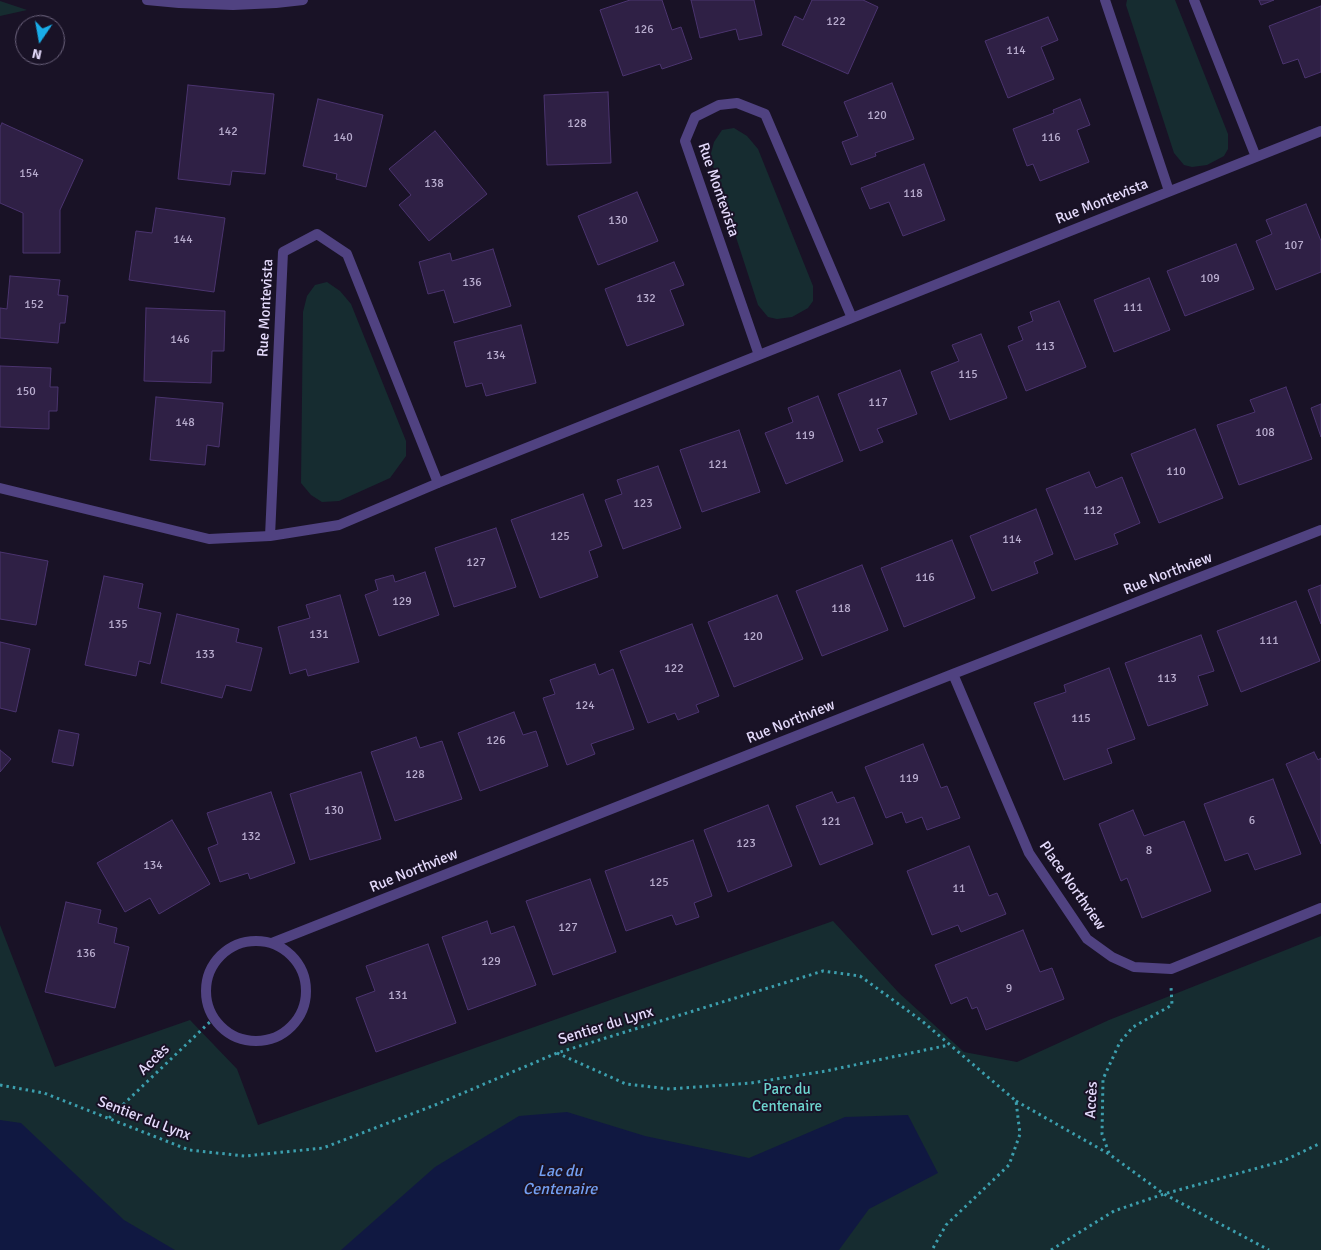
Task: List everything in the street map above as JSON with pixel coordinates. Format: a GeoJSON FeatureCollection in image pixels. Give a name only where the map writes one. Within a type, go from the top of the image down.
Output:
{"type":"FeatureCollection","features":[{"type":"Feature","properties":{"kind":"street"},"geometry":{"type":"LineString","coordinates":[[147,0],[233,5],[303,0]]}},
{"type":"Feature","properties":{"kind":"street","name":"Rue Montevista"},"geometry":{"type":"LineString","coordinates":[[1105,0],[1169,191]]}},
{"type":"Feature","properties":{"kind":"street"},"geometry":{"type":"LineString","coordinates":[[1194,0],[1256,157]]}},
{"type":"Feature","properties":{"kind":"street","name":"Rue Montevista"},"geometry":{"type":"LineString","coordinates":[[759,355],[685,141],[695,117],[719,105],[737,103],[765,114],[852,318]]}},
{"type":"Feature","properties":{"kind":"street","name":"Rue Montevista"},"geometry":{"type":"LineString","coordinates":[[0,488],[209,539],[270,536],[340,525],[438,483],[1321,131]]}},
{"type":"Feature","properties":{"kind":"street","name":"Rue Montevista"},"geometry":{"type":"LineString","coordinates":[[270,536],[283,252],[317,234],[347,254],[438,483]]}},
{"type":"Feature","properties":{"kind":"street","name":"Rue Northview"},"geometry":{"type":"LineString","coordinates":[[272,944],[1321,530]]}},
{"type":"Feature","properties":{"kind":"street","name":"Place Northview"},"geometry":{"type":"LineString","coordinates":[[953,674],[1029,853],[1087,939],[1112,957],[1134,967],[1171,969],[1321,908]]}},
{"type":"Feature","properties":{"kind":"street","name":"Rue Northview"},"geometry":{"type":"LineString","coordinates":[[256,940],[272,944],[288,952],[299,965],[305,981],[305,998],[300,1014],[289,1028],[275,1037],[258,1041],[241,1038],[226,1031],[214,1018],[207,1004],[205,989],[208,974],[216,960],[227,950],[240,943],[256,940]]}},
{"type":"Feature","properties":{"kind":"path","name":"Accès"},"geometry":{"type":"LineString","coordinates":[[1109,1154],[1102,1134],[1103,1079],[1120,1042],[1133,1027],[1172,1005],[1171,969]]}},
{"type":"Feature","properties":{"kind":"path","name":"Sentier du Lynx"},"geometry":{"type":"LineString","coordinates":[[0,1085],[44,1093],[189,1150],[245,1156],[323,1148],[435,1105],[556,1053],[823,971],[860,976],[922,1022],[1016,1101]]}},
{"type":"Feature","properties":{"kind":"path","name":"Accès"},"geometry":{"type":"LineString","coordinates":[[109,1118],[214,1018]]}},
{"type":"Feature","properties":{"kind":"path"},"geometry":{"type":"LineString","coordinates":[[556,1053],[626,1084],[670,1089],[750,1084],[826,1071],[950,1045]]}},
{"type":"Feature","properties":{"kind":"path","name":"Accès"},"geometry":{"type":"LineString","coordinates":[[1016,1101],[1109,1154]]}},
{"type":"Feature","properties":{"kind":"path"},"geometry":{"type":"LineString","coordinates":[[932,1250],[946,1225],[1009,1165],[1020,1134],[1016,1101]]}},
{"type":"Feature","properties":{"kind":"path"},"geometry":{"type":"LineString","coordinates":[[1051,1250],[1114,1211],[1164,1194],[1283,1161],[1321,1144]]}},
{"type":"Feature","properties":{"kind":"path"},"geometry":{"type":"LineString","coordinates":[[1109,1154],[1164,1194],[1269,1250]]}},
{"type":"Feature","properties":{"kind":"green space"},"geometry":{"type":"Polygon","coordinates":[[[1127,0],[1175,0],[1228,134],[1228,149],[1224,156],[1207,165],[1192,167],[1184,165],[1174,153],[1126,5],[1127,0]]]}},
{"type":"Feature","properties":{"kind":"green space"},"geometry":{"type":"Polygon","coordinates":[[[0,1],[27,10],[0,16],[0,1]]]}},
{"type":"Feature","properties":{"kind":"green space"},"geometry":{"type":"Polygon","coordinates":[[[734,128],[747,136],[758,149],[813,286],[813,301],[808,308],[792,317],[777,319],[768,317],[758,305],[710,157],[714,142],[722,130],[734,128]]]}},
{"type":"Feature","properties":{"kind":"green space"},"geometry":{"type":"Polygon","coordinates":[[[327,282],[340,291],[351,304],[406,441],[406,456],[390,478],[339,501],[322,502],[311,495],[301,483],[303,312],[307,296],[315,285],[327,282]]]}},
{"type":"Feature","properties":{"kind":"green space","name":"Parc du Centenaire"},"geometry":{"type":"Polygon","coordinates":[[[833,921],[899,993],[964,1052],[1017,1062],[1109,1020],[1321,936],[1321,1250],[0,1250],[0,925],[55,1067],[190,1020],[237,1069],[258,1125],[833,921]]]}},
{"type":"Feature","properties":{"kind":"water","name":"Lac du Centenaire"},"geometry":{"type":"Polygon","coordinates":[[[567,1112],[645,1136],[749,1158],[845,1117],[908,1115],[938,1173],[869,1209],[839,1250],[341,1250],[435,1167],[519,1116],[567,1112]]]}},
{"type":"Feature","properties":{"kind":"water"},"geometry":{"type":"Polygon","coordinates":[[[0,1120],[21,1123],[124,1220],[175,1250],[0,1250],[0,1120]]]}},
{"type":"Feature","properties":{"kind":"building"},"geometry":{"type":"Polygon","coordinates":[[[630,0],[662,0],[672,30],[681,27],[692,59],[662,69],[660,64],[623,76],[600,10],[630,0]]]}},
{"type":"Feature","properties":{"kind":"building"},"geometry":{"type":"Polygon","coordinates":[[[691,0],[754,0],[762,35],[739,40],[736,29],[700,38],[691,0]]]}},
{"type":"Feature","properties":{"kind":"building"},"geometry":{"type":"Polygon","coordinates":[[[812,0],[863,0],[878,7],[848,74],[782,45],[795,16],[803,20],[812,0]]]}},
{"type":"Feature","properties":{"kind":"building"},"geometry":{"type":"Polygon","coordinates":[[[1259,0],[1274,0],[1261,5],[1259,0]]]}},
{"type":"Feature","properties":{"kind":"building"},"geometry":{"type":"Polygon","coordinates":[[[1321,6],[1321,72],[1305,78],[1298,59],[1283,64],[1269,26],[1321,6]]]}},
{"type":"Feature","properties":{"kind":"building"},"geometry":{"type":"Polygon","coordinates":[[[1048,17],[1058,40],[1041,47],[1054,79],[1008,98],[985,41],[1048,17]]]}},
{"type":"Feature","properties":{"kind":"building"},"geometry":{"type":"Polygon","coordinates":[[[892,83],[914,139],[875,153],[876,156],[851,165],[842,142],[858,136],[844,102],[892,83]]]}},
{"type":"Feature","properties":{"kind":"building"},"geometry":{"type":"Polygon","coordinates":[[[188,85],[274,94],[265,174],[232,171],[230,185],[178,179],[188,85]]]}},
{"type":"Feature","properties":{"kind":"building"},"geometry":{"type":"Polygon","coordinates":[[[608,92],[611,163],[547,165],[544,95],[608,92]]]}},
{"type":"Feature","properties":{"kind":"building"},"geometry":{"type":"Polygon","coordinates":[[[318,99],[383,115],[366,187],[336,179],[337,174],[303,166],[318,99]]]}},
{"type":"Feature","properties":{"kind":"building"},"geometry":{"type":"Polygon","coordinates":[[[1080,99],[1090,125],[1077,130],[1089,162],[1040,181],[1033,164],[1027,166],[1013,129],[1054,113],[1053,110],[1080,99]]]}},
{"type":"Feature","properties":{"kind":"building"},"geometry":{"type":"Polygon","coordinates":[[[2,123],[83,160],[60,210],[60,253],[23,253],[23,213],[0,203],[0,127],[2,123]]]}},
{"type":"Feature","properties":{"kind":"building"},"geometry":{"type":"Polygon","coordinates":[[[435,131],[487,194],[429,241],[399,205],[411,195],[389,169],[435,131]]]}},
{"type":"Feature","properties":{"kind":"building"},"geometry":{"type":"Polygon","coordinates":[[[924,164],[945,220],[903,236],[889,202],[870,209],[861,188],[924,164]]]}},
{"type":"Feature","properties":{"kind":"building"},"geometry":{"type":"Polygon","coordinates":[[[637,192],[658,241],[598,265],[578,216],[637,192]]]}},
{"type":"Feature","properties":{"kind":"building"},"geometry":{"type":"Polygon","coordinates":[[[1306,204],[1321,241],[1321,272],[1276,290],[1256,241],[1272,234],[1266,220],[1306,204]]]}},
{"type":"Feature","properties":{"kind":"building"},"geometry":{"type":"Polygon","coordinates":[[[156,208],[225,218],[214,292],[129,280],[136,231],[152,233],[156,208]]]}},
{"type":"Feature","properties":{"kind":"building"},"geometry":{"type":"Polygon","coordinates":[[[1236,244],[1254,289],[1185,316],[1167,271],[1236,244]]]}},
{"type":"Feature","properties":{"kind":"building"},"geometry":{"type":"Polygon","coordinates":[[[493,249],[511,306],[454,323],[444,290],[428,294],[419,262],[450,253],[452,261],[493,249]]]}},
{"type":"Feature","properties":{"kind":"building"},"geometry":{"type":"Polygon","coordinates":[[[674,262],[684,285],[670,290],[684,325],[627,346],[605,289],[674,262]]]}},
{"type":"Feature","properties":{"kind":"building"},"geometry":{"type":"Polygon","coordinates":[[[10,276],[60,280],[58,295],[68,296],[65,323],[60,323],[58,343],[0,338],[0,308],[7,309],[10,276]]]}},
{"type":"Feature","properties":{"kind":"building"},"geometry":{"type":"Polygon","coordinates":[[[1149,278],[1170,330],[1114,352],[1094,300],[1149,278]]]}},
{"type":"Feature","properties":{"kind":"building"},"geometry":{"type":"Polygon","coordinates":[[[1059,301],[1086,367],[1026,391],[1008,346],[1023,340],[1018,327],[1033,321],[1030,312],[1059,301]]]}},
{"type":"Feature","properties":{"kind":"building"},"geometry":{"type":"Polygon","coordinates":[[[146,308],[225,311],[224,351],[212,351],[211,383],[144,381],[146,308]]]}},
{"type":"Feature","properties":{"kind":"building"},"geometry":{"type":"Polygon","coordinates":[[[521,325],[536,383],[486,396],[482,383],[466,387],[454,342],[521,325]]]}},
{"type":"Feature","properties":{"kind":"building"},"geometry":{"type":"Polygon","coordinates":[[[981,334],[1007,398],[950,420],[931,372],[959,361],[952,345],[981,334]]]}},
{"type":"Feature","properties":{"kind":"building"},"geometry":{"type":"Polygon","coordinates":[[[0,366],[51,368],[50,387],[58,387],[57,411],[49,411],[49,429],[0,427],[0,366]]]}},
{"type":"Feature","properties":{"kind":"building"},"geometry":{"type":"Polygon","coordinates":[[[900,370],[917,414],[877,429],[883,442],[860,451],[838,394],[900,370]]]}},
{"type":"Feature","properties":{"kind":"building"},"geometry":{"type":"Polygon","coordinates":[[[1286,387],[1312,459],[1239,485],[1217,425],[1255,412],[1250,400],[1286,387]]]}},
{"type":"Feature","properties":{"kind":"building"},"geometry":{"type":"Polygon","coordinates":[[[818,396],[843,461],[786,484],[765,433],[793,422],[788,408],[818,396]]]}},
{"type":"Feature","properties":{"kind":"building"},"geometry":{"type":"Polygon","coordinates":[[[156,397],[223,403],[219,447],[207,445],[205,465],[150,460],[156,397]]]}},
{"type":"Feature","properties":{"kind":"building"},"geometry":{"type":"Polygon","coordinates":[[[1321,404],[1321,437],[1311,408],[1321,404]]]}},
{"type":"Feature","properties":{"kind":"building"},"geometry":{"type":"Polygon","coordinates":[[[1195,429],[1223,498],[1159,523],[1131,454],[1195,429]]]}},
{"type":"Feature","properties":{"kind":"building"},"geometry":{"type":"Polygon","coordinates":[[[739,430],[760,492],[702,512],[680,450],[739,430]]]}},
{"type":"Feature","properties":{"kind":"building"},"geometry":{"type":"Polygon","coordinates":[[[658,466],[681,528],[623,549],[605,500],[622,494],[617,480],[658,466]]]}},
{"type":"Feature","properties":{"kind":"building"},"geometry":{"type":"Polygon","coordinates":[[[1089,472],[1096,488],[1122,477],[1140,523],[1114,534],[1118,544],[1075,560],[1046,489],[1089,472]]]}},
{"type":"Feature","properties":{"kind":"building"},"geometry":{"type":"Polygon","coordinates":[[[583,494],[602,546],[589,551],[598,577],[540,598],[511,520],[583,494]]]}},
{"type":"Feature","properties":{"kind":"building"},"geometry":{"type":"Polygon","coordinates":[[[1036,509],[1053,554],[1034,562],[1038,573],[992,591],[970,536],[1036,509]]]}},
{"type":"Feature","properties":{"kind":"building"},"geometry":{"type":"Polygon","coordinates":[[[496,528],[516,587],[454,607],[435,548],[496,528]]]}},
{"type":"Feature","properties":{"kind":"building"},"geometry":{"type":"Polygon","coordinates":[[[952,540],[975,598],[904,627],[881,568],[952,540]]]}},
{"type":"Feature","properties":{"kind":"building"},"geometry":{"type":"Polygon","coordinates":[[[0,552],[48,561],[36,625],[0,619],[0,552]]]}},
{"type":"Feature","properties":{"kind":"building"},"geometry":{"type":"Polygon","coordinates":[[[862,565],[888,630],[822,656],[796,591],[862,565]]]}},
{"type":"Feature","properties":{"kind":"building"},"geometry":{"type":"Polygon","coordinates":[[[425,572],[439,615],[379,636],[365,595],[378,590],[375,580],[393,575],[395,582],[425,572]]]}},
{"type":"Feature","properties":{"kind":"building"},"geometry":{"type":"Polygon","coordinates":[[[104,576],[143,584],[138,608],[161,613],[150,664],[139,661],[136,676],[85,665],[104,576]]]}},
{"type":"Feature","properties":{"kind":"building"},"geometry":{"type":"Polygon","coordinates":[[[1321,585],[1321,624],[1308,590],[1321,585]]]}},
{"type":"Feature","properties":{"kind":"building"},"geometry":{"type":"Polygon","coordinates":[[[340,595],[359,662],[308,676],[306,669],[290,674],[278,627],[310,618],[306,605],[340,595]]]}},
{"type":"Feature","properties":{"kind":"building"},"geometry":{"type":"Polygon","coordinates":[[[777,595],[803,659],[734,687],[708,622],[777,595]]]}},
{"type":"Feature","properties":{"kind":"building"},"geometry":{"type":"Polygon","coordinates":[[[1296,601],[1320,661],[1241,692],[1217,631],[1296,601]]]}},
{"type":"Feature","properties":{"kind":"building"},"geometry":{"type":"Polygon","coordinates":[[[177,614],[239,629],[236,642],[262,648],[251,691],[226,685],[222,698],[161,683],[177,614]]]}},
{"type":"Feature","properties":{"kind":"building"},"geometry":{"type":"Polygon","coordinates":[[[692,624],[719,696],[696,705],[699,712],[678,720],[675,713],[648,723],[620,651],[692,624]]]}},
{"type":"Feature","properties":{"kind":"building"},"geometry":{"type":"Polygon","coordinates":[[[1201,635],[1214,671],[1198,676],[1208,705],[1148,726],[1125,663],[1201,635]]]}},
{"type":"Feature","properties":{"kind":"building"},"geometry":{"type":"Polygon","coordinates":[[[0,642],[30,649],[16,712],[0,708],[0,642]]]}},
{"type":"Feature","properties":{"kind":"building"},"geometry":{"type":"Polygon","coordinates":[[[595,664],[599,675],[613,669],[634,729],[591,744],[595,754],[567,765],[543,698],[555,694],[550,680],[595,664]]]}},
{"type":"Feature","properties":{"kind":"building"},"geometry":{"type":"Polygon","coordinates":[[[1109,668],[1135,739],[1107,749],[1112,763],[1064,780],[1034,703],[1066,692],[1064,685],[1109,668]]]}},
{"type":"Feature","properties":{"kind":"building"},"geometry":{"type":"Polygon","coordinates":[[[514,712],[523,735],[536,731],[548,766],[480,791],[458,733],[514,712]]]}},
{"type":"Feature","properties":{"kind":"building"},"geometry":{"type":"Polygon","coordinates":[[[59,730],[79,734],[73,766],[52,762],[59,730]]]}},
{"type":"Feature","properties":{"kind":"building"},"geometry":{"type":"Polygon","coordinates":[[[416,737],[420,748],[442,741],[462,799],[395,821],[371,752],[416,737]]]}},
{"type":"Feature","properties":{"kind":"building"},"geometry":{"type":"Polygon","coordinates":[[[923,744],[941,788],[947,786],[960,818],[927,830],[922,817],[906,823],[902,812],[886,818],[865,767],[923,744]]]}},
{"type":"Feature","properties":{"kind":"building"},"geometry":{"type":"Polygon","coordinates":[[[0,750],[11,759],[0,772],[0,750]]]}},
{"type":"Feature","properties":{"kind":"building"},"geometry":{"type":"Polygon","coordinates":[[[1314,752],[1318,760],[1321,758],[1321,844],[1286,764],[1314,752]]]}},
{"type":"Feature","properties":{"kind":"building"},"geometry":{"type":"Polygon","coordinates":[[[361,772],[381,839],[310,860],[290,794],[361,772]]]}},
{"type":"Feature","properties":{"kind":"building"},"geometry":{"type":"Polygon","coordinates":[[[1273,779],[1301,854],[1255,870],[1248,853],[1225,861],[1204,804],[1273,779]]]}},
{"type":"Feature","properties":{"kind":"building"},"geometry":{"type":"Polygon","coordinates":[[[271,792],[295,863],[250,879],[248,873],[220,882],[208,848],[218,844],[207,813],[271,792]]]}},
{"type":"Feature","properties":{"kind":"building"},"geometry":{"type":"Polygon","coordinates":[[[832,792],[837,803],[854,797],[873,844],[820,865],[796,806],[832,792]]]}},
{"type":"Feature","properties":{"kind":"building"},"geometry":{"type":"Polygon","coordinates":[[[768,805],[792,866],[728,892],[704,830],[768,805]]]}},
{"type":"Feature","properties":{"kind":"building"},"geometry":{"type":"Polygon","coordinates":[[[1133,810],[1144,836],[1184,821],[1211,891],[1142,918],[1127,878],[1121,881],[1099,824],[1133,810]]]}},
{"type":"Feature","properties":{"kind":"building"},"geometry":{"type":"Polygon","coordinates":[[[172,820],[210,884],[159,914],[150,898],[125,912],[97,863],[172,820]]]}},
{"type":"Feature","properties":{"kind":"building"},"geometry":{"type":"Polygon","coordinates":[[[693,840],[712,896],[694,903],[699,917],[676,925],[672,915],[626,931],[605,871],[693,840]]]}},
{"type":"Feature","properties":{"kind":"building"},"geometry":{"type":"Polygon","coordinates":[[[969,846],[989,896],[997,893],[1006,914],[961,932],[958,925],[932,935],[907,871],[969,846]]]}},
{"type":"Feature","properties":{"kind":"building"},"geometry":{"type":"Polygon","coordinates":[[[590,879],[616,952],[553,975],[526,901],[590,879]]]}},
{"type":"Feature","properties":{"kind":"building"},"geometry":{"type":"Polygon","coordinates":[[[66,902],[101,910],[98,923],[117,928],[114,943],[129,947],[115,1008],[45,992],[66,902]]]}},
{"type":"Feature","properties":{"kind":"building"},"geometry":{"type":"Polygon","coordinates":[[[487,921],[491,934],[514,926],[536,985],[468,1010],[442,937],[487,921]]]}},
{"type":"Feature","properties":{"kind":"building"},"geometry":{"type":"Polygon","coordinates":[[[1023,930],[1040,972],[1052,968],[1064,999],[986,1030],[977,1007],[972,1009],[967,997],[951,1004],[935,965],[1023,930]]]}},
{"type":"Feature","properties":{"kind":"building"},"geometry":{"type":"Polygon","coordinates":[[[428,944],[456,1023],[376,1052],[356,998],[375,991],[366,966],[428,944]]]}}]}
